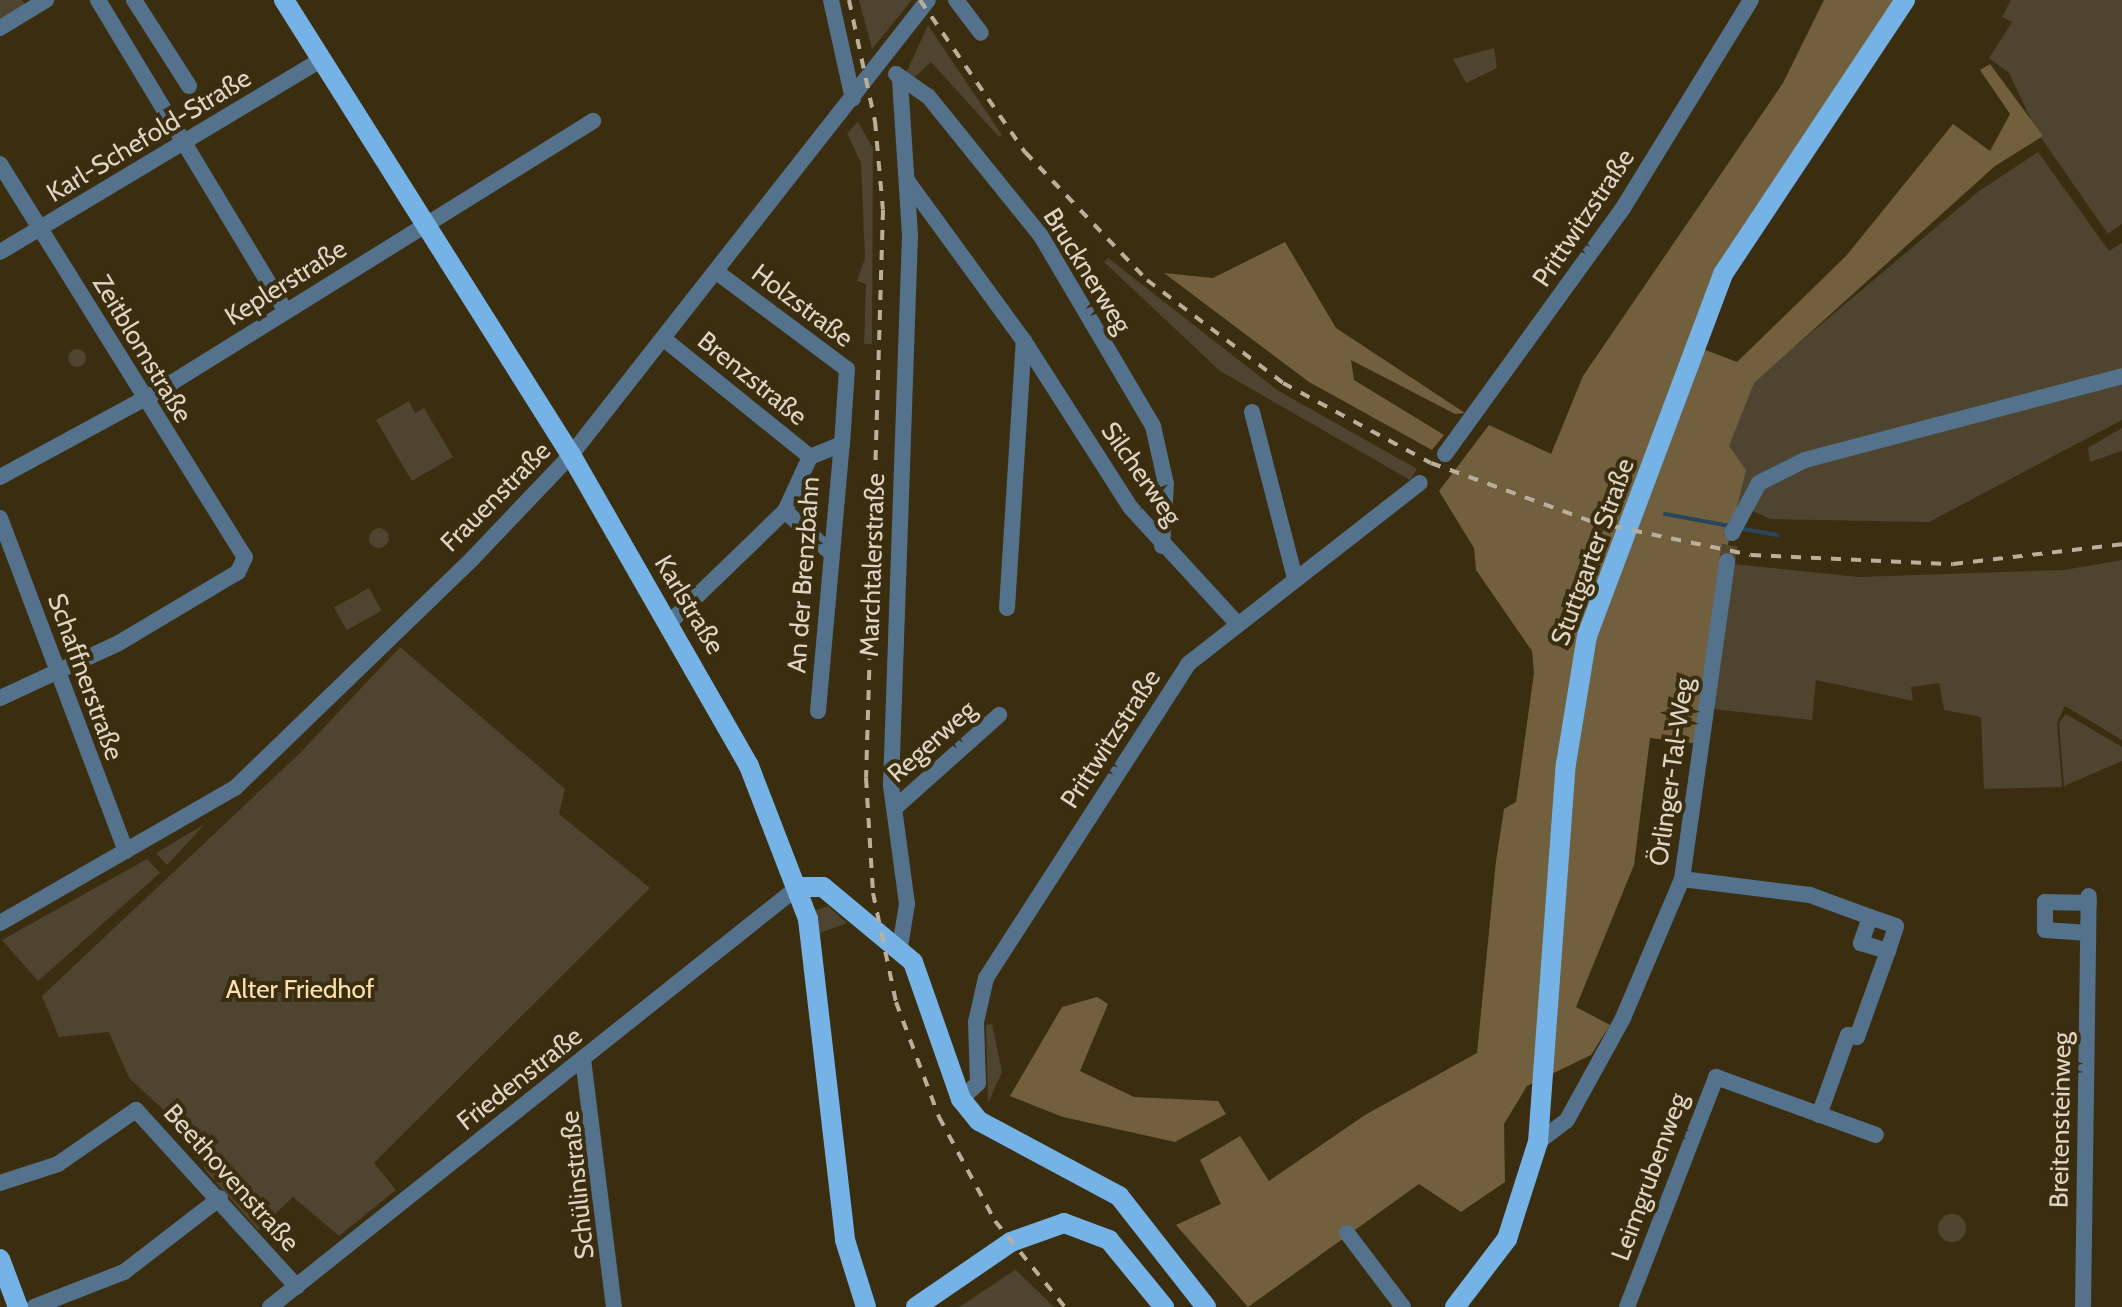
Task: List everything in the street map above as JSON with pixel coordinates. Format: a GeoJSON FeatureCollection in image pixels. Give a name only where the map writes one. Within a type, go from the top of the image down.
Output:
{"type":"FeatureCollection","features":[{"type":"Feature","properties":{"kind":"main road","name":"Karlstraße"},"geometry":{"type":"LineString","coordinates":[[284,0],[571,455],[727,720],[798,887],[819,995],[847,1258],[866,1307]]}},
{"type":"Feature","properties":{"kind":"main road","name":"Stuttgarter Straße"},"geometry":{"type":"LineString","coordinates":[[1455,1307],[1507,1239],[1538,1142],[1571,727],[1587,636],[1723,274],[1905,0]]}},
{"type":"Feature","properties":{"kind":"main road"},"geometry":{"type":"LineString","coordinates":[[798,887],[823,887],[900,947],[923,983],[961,1099],[979,1121],[1119,1196],[1206,1307]]}},
{"type":"Feature","properties":{"kind":"main road"},"geometry":{"type":"LineString","coordinates":[[916,1307],[1011,1242],[1064,1223],[1109,1240],[1164,1307]]}},
{"type":"Feature","properties":{"kind":"main road"},"geometry":{"type":"LineString","coordinates":[[0,1259],[18,1307]]}},
{"type":"Feature","properties":{"kind":"street"},"geometry":{"type":"LineString","coordinates":[[0,28],[25,6],[46,0]]}},
{"type":"Feature","properties":{"kind":"street"},"geometry":{"type":"LineString","coordinates":[[98,0],[286,312]]}},
{"type":"Feature","properties":{"kind":"street"},"geometry":{"type":"LineString","coordinates":[[134,0],[189,86]]}},
{"type":"Feature","properties":{"kind":"street"},"geometry":{"type":"LineString","coordinates":[[831,0],[857,93]]}},
{"type":"Feature","properties":{"kind":"street","name":"Frauenstraße"},"geometry":{"type":"LineString","coordinates":[[0,923],[126,851],[267,762],[571,455],[718,273],[857,93],[882,66],[928,0]]}},
{"type":"Feature","properties":{"kind":"street"},"geometry":{"type":"LineString","coordinates":[[956,0],[981,33]]}},
{"type":"Feature","properties":{"kind":"street","name":"Prittwitzstraße"},"geometry":{"type":"LineString","coordinates":[[1445,454],[1623,208],[1751,0]]}},
{"type":"Feature","properties":{"kind":"street","name":"Karl-Schefold-Straße"},"geometry":{"type":"LineString","coordinates":[[0,252],[321,60]]}},
{"type":"Feature","properties":{"kind":"street","name":"Brucknerweg"},"geometry":{"type":"LineString","coordinates":[[882,66],[928,96],[1041,236],[1153,426],[1166,484],[1162,546]]}},
{"type":"Feature","properties":{"kind":"street"},"geometry":{"type":"LineString","coordinates":[[900,79],[908,182]]}},
{"type":"Feature","properties":{"kind":"street","name":"Keplerstraße"},"geometry":{"type":"LineString","coordinates":[[0,477],[145,399],[593,121]]}},
{"type":"Feature","properties":{"kind":"street","name":"Zeitblomstraße"},"geometry":{"type":"LineString","coordinates":[[0,164],[245,557],[238,572],[60,676]]}},
{"type":"Feature","properties":{"kind":"street","name":"Silcherweg"},"geometry":{"type":"LineString","coordinates":[[908,182],[1024,341],[1162,546],[1236,622]]}},
{"type":"Feature","properties":{"kind":"street","name":"Marchtalerstraße"},"geometry":{"type":"LineString","coordinates":[[900,947],[907,904],[893,840],[897,806],[892,757],[908,182]]}},
{"type":"Feature","properties":{"kind":"street","name":"Holzstraße"},"geometry":{"type":"LineString","coordinates":[[718,273],[847,369],[842,444]]}},
{"type":"Feature","properties":{"kind":"street","name":"Brenzstraße"},"geometry":{"type":"LineString","coordinates":[[664,339],[810,457]]}},
{"type":"Feature","properties":{"kind":"street"},"geometry":{"type":"LineString","coordinates":[[1007,608],[1024,341]]}},
{"type":"Feature","properties":{"kind":"street"},"geometry":{"type":"LineString","coordinates":[[1734,528],[1759,483],[1805,460],[2122,376]]}},
{"type":"Feature","properties":{"kind":"street"},"geometry":{"type":"LineString","coordinates":[[1252,412],[1295,578]]}},
{"type":"Feature","properties":{"kind":"street"},"geometry":{"type":"LineString","coordinates":[[668,624],[785,511],[810,457],[842,444]]}},
{"type":"Feature","properties":{"kind":"street","name":"An der Brenzbahn"},"geometry":{"type":"LineString","coordinates":[[818,711],[842,444]]}},
{"type":"Feature","properties":{"kind":"street","name":"Prittwitzstraße"},"geometry":{"type":"LineString","coordinates":[[961,1099],[978,1083],[978,1005],[997,957],[1188,664],[1236,622],[1420,483]]}},
{"type":"Feature","properties":{"kind":"street"},"geometry":{"type":"LineString","coordinates":[[785,511],[831,553]]}},
{"type":"Feature","properties":{"kind":"street","name":"Schaffnerstraße"},"geometry":{"type":"LineString","coordinates":[[0,518],[126,851]]}},
{"type":"Feature","properties":{"kind":"street","name":"Örlinger-Tal-Weg"},"geometry":{"type":"LineString","coordinates":[[1538,1142],[1567,1120],[1623,1018],[1682,879],[1727,561]]}},
{"type":"Feature","properties":{"kind":"street"},"geometry":{"type":"LineString","coordinates":[[0,698],[60,676]]}},
{"type":"Feature","properties":{"kind":"street","name":"Regerweg"},"geometry":{"type":"LineString","coordinates":[[897,806],[999,715]]}},
{"type":"Feature","properties":{"kind":"street"},"geometry":{"type":"LineString","coordinates":[[1682,879],[1810,895],[1896,926],[1819,1115]]}},
{"type":"Feature","properties":{"kind":"street","name":"Friedenstraße"},"geometry":{"type":"LineString","coordinates":[[270,1307],[798,887]]}},
{"type":"Feature","properties":{"kind":"street","name":"Breitensteinweg"},"geometry":{"type":"LineString","coordinates":[[2083,1307],[2089,899],[2045,902],[2045,930],[2088,933]]}},
{"type":"Feature","properties":{"kind":"street"},"geometry":{"type":"LineString","coordinates":[[1870,917],[1861,943],[1888,951]]}},
{"type":"Feature","properties":{"kind":"street","name":"Schülinstraße"},"geometry":{"type":"LineString","coordinates":[[583,1059],[614,1307]]}},
{"type":"Feature","properties":{"kind":"street","name":"Leimgrubenweg"},"geometry":{"type":"LineString","coordinates":[[1627,1307],[1709,1083],[1724,1078],[1876,1135]]}},
{"type":"Feature","properties":{"kind":"street","name":"Beethovenstraße"},"geometry":{"type":"LineString","coordinates":[[0,1183],[58,1164],[136,1110],[220,1198],[297,1287]]}},
{"type":"Feature","properties":{"kind":"street"},"geometry":{"type":"LineString","coordinates":[[34,1307],[124,1272],[220,1198]]}},
{"type":"Feature","properties":{"kind":"street"},"geometry":{"type":"LineString","coordinates":[[1347,1233],[1403,1307]]}},
{"type":"Feature","properties":{"kind":"green space"},"geometry":{"type":"Polygon","coordinates":[[[0,0],[22,0],[29,11],[0,28],[0,0]]]}},
{"type":"Feature","properties":{"kind":"green space"},"geometry":{"type":"Polygon","coordinates":[[[859,0],[912,0],[872,49],[859,0]]]}},
{"type":"Feature","properties":{"kind":"green space"},"geometry":{"type":"Polygon","coordinates":[[[2011,0],[2122,0],[2122,224],[2108,234],[2037,132],[2009,73],[1989,58],[2012,22],[2002,17],[2011,0]]]}},
{"type":"Feature","properties":{"kind":"green space"},"geometry":{"type":"Polygon","coordinates":[[[928,25],[1002,135],[999,137],[931,62],[913,79],[906,73],[928,25]]]}},
{"type":"Feature","properties":{"kind":"green space"},"geometry":{"type":"Polygon","coordinates":[[[1494,48],[1497,68],[1466,83],[1453,59],[1494,48]]]}},
{"type":"Feature","properties":{"kind":"green space"},"geometry":{"type":"Polygon","coordinates":[[[858,122],[873,148],[872,344],[864,344],[866,284],[857,281],[865,258],[861,163],[847,133],[858,122]]]}},
{"type":"Feature","properties":{"kind":"green space"},"geometry":{"type":"Polygon","coordinates":[[[2038,152],[2109,251],[2122,243],[2122,420],[1929,522],[1770,519],[1708,490],[1747,387],[1979,191],[2038,152]]]}},
{"type":"Feature","properties":{"kind":"green space"},"geometry":{"type":"Polygon","coordinates":[[[1108,258],[1277,390],[1417,469],[1410,480],[1220,371],[1104,262],[1108,258]]]}},
{"type":"Feature","properties":{"kind":"green space"},"geometry":{"type":"Polygon","coordinates":[[[77,349],[86,358],[77,367],[68,358],[77,349]]]}},
{"type":"Feature","properties":{"kind":"green space"},"geometry":{"type":"Polygon","coordinates":[[[409,401],[415,413],[424,408],[453,457],[412,481],[376,420],[409,401]]]}},
{"type":"Feature","properties":{"kind":"green space"},"geometry":{"type":"Polygon","coordinates":[[[2122,428],[2122,451],[2090,462],[2088,448],[2122,428]]]}},
{"type":"Feature","properties":{"kind":"green space"},"geometry":{"type":"Polygon","coordinates":[[[379,528],[386,531],[389,538],[386,545],[379,548],[372,545],[369,538],[372,531],[379,528]]]}},
{"type":"Feature","properties":{"kind":"green space"},"geometry":{"type":"Polygon","coordinates":[[[2122,560],[2122,740],[2065,706],[2057,723],[2062,787],[1984,789],[1981,717],[1944,710],[1939,683],[1911,687],[1913,701],[1816,680],[1812,720],[1713,709],[1733,564],[1859,577],[2064,570],[2122,560]]]}},
{"type":"Feature","properties":{"kind":"green space"},"geometry":{"type":"Polygon","coordinates":[[[369,588],[382,611],[347,630],[334,607],[369,588]]]}},
{"type":"Feature","properties":{"kind":"green space","name":"Alter Friedhof"},"geometry":{"type":"Polygon","coordinates":[[[400,647],[565,789],[559,814],[650,888],[374,1163],[396,1190],[339,1236],[293,1197],[258,1230],[205,1170],[195,1139],[129,1078],[109,1032],[59,1037],[42,996],[299,754],[400,647]]]}},
{"type":"Feature","properties":{"kind":"green space"},"geometry":{"type":"Polygon","coordinates":[[[2066,714],[2122,747],[2122,761],[2064,786],[2059,723],[2066,714]]]}},
{"type":"Feature","properties":{"kind":"green space"},"geometry":{"type":"Polygon","coordinates":[[[205,824],[167,865],[156,853],[205,824]]]}},
{"type":"Feature","properties":{"kind":"green space"},"geometry":{"type":"Polygon","coordinates":[[[147,859],[160,873],[38,981],[2,940],[147,859]]]}},
{"type":"Feature","properties":{"kind":"green space"},"geometry":{"type":"Polygon","coordinates":[[[828,906],[847,923],[820,933],[816,910],[828,906]]]}},
{"type":"Feature","properties":{"kind":"green space"},"geometry":{"type":"Polygon","coordinates":[[[992,1024],[1002,1072],[988,1103],[986,1025],[992,1024]]]}},
{"type":"Feature","properties":{"kind":"green space"},"geometry":{"type":"Polygon","coordinates":[[[1952,1214],[1962,1218],[1966,1228],[1962,1238],[1952,1242],[1942,1238],[1938,1228],[1942,1218],[1952,1214]]]}},
{"type":"Feature","properties":{"kind":"green space"},"geometry":{"type":"Polygon","coordinates":[[[1015,1270],[1054,1307],[959,1307],[1015,1270]]]}},
{"type":"Feature","properties":{"kind":"shaded area"},"geometry":{"type":"Polygon","coordinates":[[[1824,0],[1895,0],[1723,258],[1695,346],[1737,362],[1846,256],[1953,124],[1990,151],[2010,114],[1980,70],[1990,64],[2043,136],[1995,166],[1754,383],[1729,446],[1746,470],[1723,565],[1700,744],[1650,738],[1634,865],[1576,1007],[1610,1025],[1591,1055],[1527,1086],[1504,1124],[1505,1182],[1461,1212],[1419,1184],[1248,1307],[1176,1225],[1221,1204],[1200,1160],[1240,1136],[1269,1181],[1365,1115],[1477,1053],[1496,861],[1504,809],[1516,802],[1534,673],[1532,651],[1476,570],[1474,548],[1439,491],[1489,425],[1551,454],[1583,376],[1783,83],[1824,0]]]}},
{"type":"Feature","properties":{"kind":"shaded area"},"geometry":{"type":"Polygon","coordinates":[[[1285,242],[1336,328],[1465,413],[1455,414],[1351,360],[1354,380],[1444,435],[1432,450],[1309,382],[1164,273],[1213,278],[1285,242]]]}},
{"type":"Feature","properties":{"kind":"shaded area"},"geometry":{"type":"Polygon","coordinates":[[[1097,997],[1108,1004],[1080,1071],[1134,1097],[1218,1101],[1226,1114],[1175,1142],[1063,1117],[1010,1096],[1062,1007],[1097,997]]]}},
{"type":"Feature","properties":{"kind":"waterway"},"geometry":{"type":"LineString","coordinates":[[1665,514],[1730,526]]}},
{"type":"Feature","properties":{"kind":"waterway"},"geometry":{"type":"LineString","coordinates":[[1738,528],[1777,535]]}},
{"type":"Feature","properties":{"kind":"tunnel"},"geometry":{"type":"LineString","coordinates":[[1727,561],[1732,533]]}},
{"type":"Feature","properties":{"kind":"railway"},"geometry":{"type":"LineString","coordinates":[[849,0],[875,121],[883,210],[866,778],[873,893],[896,1002],[939,1117],[995,1221],[1065,1307]]}},
{"type":"Feature","properties":{"kind":"railway"},"geometry":{"type":"LineString","coordinates":[[920,0],[1025,152],[1147,280],[1283,383],[1431,463],[1593,522],[1751,555],[1953,564],[2122,544]]}}]}
